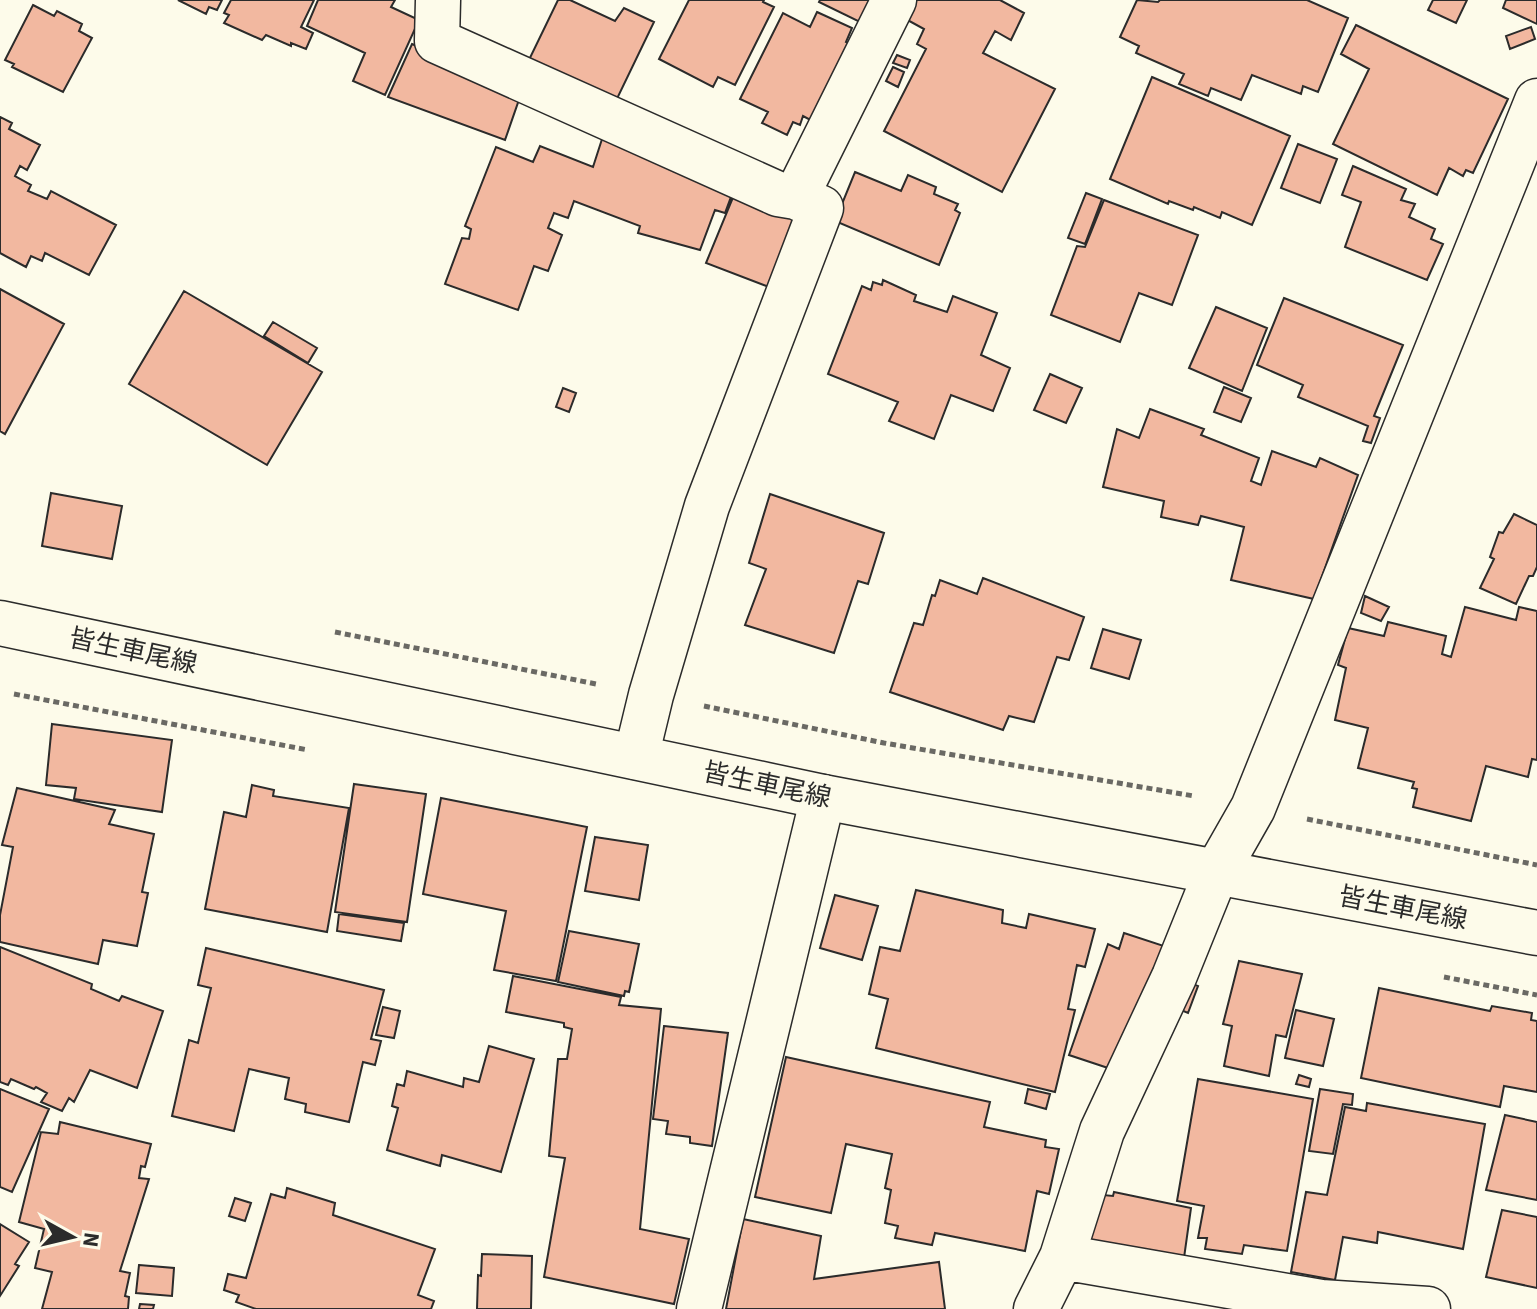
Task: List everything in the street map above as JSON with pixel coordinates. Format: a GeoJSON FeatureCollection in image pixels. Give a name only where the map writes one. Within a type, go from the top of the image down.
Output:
{"type":"FeatureCollection","features":[{"type":"Feature","properties":{"kind":"main road"},"geometry":{"type":"LineString","coordinates":[[438,0],[437,41],[778,194],[796,197],[821,208],[707,506],[651,695],[636,757]]}},
{"type":"Feature","properties":{"kind":"main road"},"geometry":{"type":"LineString","coordinates":[[796,197],[894,0]]}},
{"type":"Feature","properties":{"kind":"main road"},"geometry":{"type":"LineString","coordinates":[[1036,1309],[1062,1257],[1102,1131],[1174,977],[1216,873],[1253,808],[1537,101]]}},
{"type":"Feature","properties":{"kind":"main road","name":"皆生車尾線"},"geometry":{"type":"LineString","coordinates":[[0,623],[823,797],[1537,933]]}},
{"type":"Feature","properties":{"kind":"main road"},"geometry":{"type":"LineString","coordinates":[[699,1309],[823,797]]}},
{"type":"Feature","properties":{"kind":"main road"},"geometry":{"type":"LineString","coordinates":[[1062,1257],[1320,1305],[1428,1309]]}},
{"type":"Feature","properties":{"kind":"path"},"geometry":{"type":"LineString","coordinates":[[690,703],[884,743],[1208,798]]}},
{"type":"Feature","properties":{"kind":"path"},"geometry":{"type":"LineString","coordinates":[[1305,819],[1537,865]]}},
{"type":"Feature","properties":{"kind":"building"},"geometry":{"type":"Polygon","coordinates":[[[178,0],[222,0],[217,10],[209,7],[206,14],[178,0]]]}},
{"type":"Feature","properties":{"kind":"building"},"geometry":{"type":"Polygon","coordinates":[[[231,0],[314,0],[301,27],[313,33],[306,49],[266,35],[262,40],[224,23],[229,15],[224,13],[231,0]]]}},
{"type":"Feature","properties":{"kind":"building"},"geometry":{"type":"Polygon","coordinates":[[[318,0],[395,0],[391,7],[419,20],[385,95],[353,81],[365,53],[307,26],[318,0]]]}},
{"type":"Feature","properties":{"kind":"building"},"geometry":{"type":"Polygon","coordinates":[[[558,0],[570,0],[615,21],[624,8],[654,22],[613,107],[526,66],[558,0]]]}},
{"type":"Feature","properties":{"kind":"building"},"geometry":{"type":"Polygon","coordinates":[[[689,0],[764,0],[774,7],[735,85],[718,77],[713,87],[659,59],[689,0]]]}},
{"type":"Feature","properties":{"kind":"building"},"geometry":{"type":"Polygon","coordinates":[[[820,0],[875,0],[864,24],[820,0]]]}},
{"type":"Feature","properties":{"kind":"building"},"geometry":{"type":"Polygon","coordinates":[[[910,0],[1000,0],[1024,13],[1011,40],[995,31],[983,53],[1055,89],[1002,192],[884,131],[926,49],[917,44],[924,29],[902,17],[910,0]]]}},
{"type":"Feature","properties":{"kind":"building"},"geometry":{"type":"Polygon","coordinates":[[[1137,0],[1307,0],[1348,18],[1318,92],[1303,86],[1301,94],[1252,75],[1241,100],[1211,88],[1208,96],[1179,84],[1184,74],[1136,53],[1139,46],[1120,37],[1137,0]]]}},
{"type":"Feature","properties":{"kind":"building"},"geometry":{"type":"Polygon","coordinates":[[[1433,0],[1467,0],[1456,23],[1428,10],[1433,0]]]}},
{"type":"Feature","properties":{"kind":"building"},"geometry":{"type":"Polygon","coordinates":[[[1506,0],[1537,0],[1537,24],[1503,8],[1506,0]]]}},
{"type":"Feature","properties":{"kind":"building"},"geometry":{"type":"Polygon","coordinates":[[[33,5],[54,16],[57,11],[82,24],[79,31],[92,38],[63,92],[12,67],[14,64],[5,60],[33,5]]]}},
{"type":"Feature","properties":{"kind":"building"},"geometry":{"type":"Polygon","coordinates":[[[817,12],[852,28],[846,42],[854,45],[816,123],[803,116],[800,125],[793,122],[787,135],[762,123],[768,112],[740,99],[783,13],[810,27],[817,12]]]}},
{"type":"Feature","properties":{"kind":"building"},"geometry":{"type":"Polygon","coordinates":[[[1356,25],[1508,99],[1473,173],[1466,170],[1463,176],[1449,168],[1437,195],[1333,144],[1369,69],[1341,54],[1356,25]]]}},
{"type":"Feature","properties":{"kind":"building"},"geometry":{"type":"Polygon","coordinates":[[[1531,27],[1535,39],[1510,49],[1506,36],[1531,27]]]}},
{"type":"Feature","properties":{"kind":"building"},"geometry":{"type":"Polygon","coordinates":[[[412,44],[522,91],[505,140],[388,97],[412,44]]]}},
{"type":"Feature","properties":{"kind":"building"},"geometry":{"type":"Polygon","coordinates":[[[897,55],[910,60],[907,68],[893,63],[897,55]]]}},
{"type":"Feature","properties":{"kind":"building"},"geometry":{"type":"Polygon","coordinates":[[[893,67],[904,72],[898,87],[886,81],[893,67]]]}},
{"type":"Feature","properties":{"kind":"building"},"geometry":{"type":"Polygon","coordinates":[[[1152,77],[1290,136],[1252,225],[1222,212],[1220,218],[1194,207],[1193,210],[1169,201],[1168,204],[1110,179],[1152,77]]]}},
{"type":"Feature","properties":{"kind":"building"},"geometry":{"type":"Polygon","coordinates":[[[0,117],[12,123],[9,129],[40,145],[27,170],[20,166],[15,176],[31,185],[28,191],[47,199],[51,191],[116,225],[89,275],[45,253],[42,261],[31,256],[26,267],[0,253],[0,117]]]}},
{"type":"Feature","properties":{"kind":"building"},"geometry":{"type":"Polygon","coordinates":[[[603,136],[735,186],[725,213],[715,210],[700,250],[638,233],[640,226],[574,201],[568,218],[554,213],[548,228],[562,235],[548,271],[534,266],[518,310],[445,284],[462,238],[469,239],[471,229],[465,226],[496,147],[533,162],[540,146],[593,167],[603,136]]]}},
{"type":"Feature","properties":{"kind":"building"},"geometry":{"type":"Polygon","coordinates":[[[1298,144],[1337,159],[1320,203],[1281,188],[1298,144]]]}},
{"type":"Feature","properties":{"kind":"building"},"geometry":{"type":"Polygon","coordinates":[[[1353,166],[1406,189],[1401,200],[1415,204],[1409,217],[1435,229],[1431,239],[1443,244],[1427,280],[1345,247],[1361,202],[1342,195],[1353,166]]]}},
{"type":"Feature","properties":{"kind":"building"},"geometry":{"type":"Polygon","coordinates":[[[855,172],[901,191],[908,175],[936,187],[934,194],[958,204],[955,210],[960,213],[939,265],[835,221],[855,172]]]}},
{"type":"Feature","properties":{"kind":"building"},"geometry":{"type":"Polygon","coordinates":[[[736,190],[800,214],[769,287],[706,263],[736,190]]]}},
{"type":"Feature","properties":{"kind":"building"},"geometry":{"type":"Polygon","coordinates":[[[1086,193],[1102,199],[1085,244],[1068,238],[1086,193]]]}},
{"type":"Feature","properties":{"kind":"building"},"geometry":{"type":"Polygon","coordinates":[[[1104,200],[1198,235],[1172,305],[1139,293],[1120,342],[1051,315],[1077,246],[1085,247],[1104,200]]]}},
{"type":"Feature","properties":{"kind":"building"},"geometry":{"type":"Polygon","coordinates":[[[883,280],[916,295],[914,301],[947,312],[953,296],[997,313],[981,355],[1010,368],[993,411],[951,395],[934,439],[889,421],[898,402],[828,374],[862,286],[871,290],[873,282],[882,285],[883,280]]]}},
{"type":"Feature","properties":{"kind":"building"},"geometry":{"type":"Polygon","coordinates":[[[0,289],[64,324],[5,434],[0,431],[0,289]]]}},
{"type":"Feature","properties":{"kind":"building"},"geometry":{"type":"Polygon","coordinates":[[[184,291],[322,372],[267,465],[129,384],[184,291]]]}},
{"type":"Feature","properties":{"kind":"building"},"geometry":{"type":"Polygon","coordinates":[[[1284,298],[1403,345],[1374,416],[1380,418],[1371,443],[1363,441],[1368,426],[1298,397],[1303,385],[1257,365],[1284,298]]]}},
{"type":"Feature","properties":{"kind":"building"},"geometry":{"type":"Polygon","coordinates":[[[1216,307],[1267,328],[1242,391],[1189,368],[1216,307]]]}},
{"type":"Feature","properties":{"kind":"building"},"geometry":{"type":"Polygon","coordinates":[[[273,322],[317,348],[308,363],[264,336],[273,322]]]}},
{"type":"Feature","properties":{"kind":"building"},"geometry":{"type":"Polygon","coordinates":[[[1050,374],[1082,388],[1066,423],[1034,410],[1050,374]]]}},
{"type":"Feature","properties":{"kind":"building"},"geometry":{"type":"Polygon","coordinates":[[[1224,387],[1251,398],[1241,422],[1214,412],[1224,387]]]}},
{"type":"Feature","properties":{"kind":"building"},"geometry":{"type":"Polygon","coordinates":[[[563,388],[576,393],[569,412],[556,407],[563,388]]]}},
{"type":"Feature","properties":{"kind":"building"},"geometry":{"type":"Polygon","coordinates":[[[1150,409],[1204,429],[1201,435],[1259,458],[1251,481],[1261,485],[1272,451],[1316,467],[1320,458],[1358,475],[1314,599],[1231,580],[1244,527],[1201,516],[1198,525],[1161,517],[1164,501],[1103,487],[1117,429],[1139,438],[1150,409]]]}},
{"type":"Feature","properties":{"kind":"building"},"geometry":{"type":"Polygon","coordinates":[[[51,493],[122,506],[112,559],[42,546],[51,493]]]}},
{"type":"Feature","properties":{"kind":"building"},"geometry":{"type":"Polygon","coordinates":[[[770,494],[884,533],[868,584],[858,581],[834,653],[745,625],[766,569],[749,563],[770,494]]]}},
{"type":"Feature","properties":{"kind":"building"},"geometry":{"type":"Polygon","coordinates":[[[1514,514],[1537,525],[1537,567],[1533,576],[1529,576],[1516,604],[1480,588],[1494,559],[1490,557],[1499,532],[1503,533],[1514,514]]]}},
{"type":"Feature","properties":{"kind":"building"},"geometry":{"type":"Polygon","coordinates":[[[983,578],[1084,617],[1069,660],[1057,657],[1034,722],[1009,716],[1003,730],[890,692],[914,623],[923,625],[940,580],[977,594],[983,578]]]}},
{"type":"Feature","properties":{"kind":"building"},"geometry":{"type":"Polygon","coordinates":[[[1365,596],[1389,607],[1381,621],[1361,613],[1365,596]]]}},
{"type":"Feature","properties":{"kind":"building"},"geometry":{"type":"Polygon","coordinates":[[[1465,607],[1516,620],[1519,607],[1537,611],[1537,760],[1532,759],[1528,777],[1486,766],[1471,821],[1413,807],[1417,789],[1412,788],[1414,782],[1358,768],[1368,728],[1335,720],[1346,668],[1338,665],[1348,628],[1384,636],[1388,622],[1446,636],[1442,654],[1451,657],[1465,607]]]}},
{"type":"Feature","properties":{"kind":"building"},"geometry":{"type":"Polygon","coordinates":[[[1103,629],[1141,640],[1129,679],[1091,668],[1103,629]]]}},
{"type":"Feature","properties":{"kind":"building"},"geometry":{"type":"Polygon","coordinates":[[[52,724],[172,740],[162,812],[74,799],[76,788],[46,785],[52,724]]]}},
{"type":"Feature","properties":{"kind":"building"},"geometry":{"type":"Polygon","coordinates":[[[354,784],[426,794],[407,922],[335,912],[354,784]]]}},
{"type":"Feature","properties":{"kind":"building"},"geometry":{"type":"Polygon","coordinates":[[[252,785],[274,790],[273,796],[349,808],[327,932],[205,909],[224,812],[246,817],[252,785]]]}},
{"type":"Feature","properties":{"kind":"building"},"geometry":{"type":"Polygon","coordinates":[[[17,788],[115,810],[109,824],[154,834],[142,892],[148,893],[137,946],[103,940],[98,964],[0,942],[0,915],[13,847],[2,845],[17,788]]]}},
{"type":"Feature","properties":{"kind":"building"},"geometry":{"type":"Polygon","coordinates":[[[441,798],[587,827],[556,981],[494,970],[506,911],[423,894],[441,798]]]}},
{"type":"Feature","properties":{"kind":"building"},"geometry":{"type":"Polygon","coordinates":[[[595,837],[648,845],[639,900],[585,891],[595,837]]]}},
{"type":"Feature","properties":{"kind":"building"},"geometry":{"type":"Polygon","coordinates":[[[916,890],[1003,910],[1002,923],[1026,928],[1029,914],[1095,929],[1085,967],[1077,965],[1068,1009],[1075,1010],[1055,1092],[876,1048],[888,999],[869,994],[880,947],[900,951],[916,890]]]}},
{"type":"Feature","properties":{"kind":"building"},"geometry":{"type":"Polygon","coordinates":[[[835,895],[878,906],[862,960],[820,948],[835,895]]]}},
{"type":"Feature","properties":{"kind":"building"},"geometry":{"type":"Polygon","coordinates":[[[339,914],[404,923],[401,941],[337,931],[339,914]]]}},
{"type":"Feature","properties":{"kind":"building"},"geometry":{"type":"Polygon","coordinates":[[[569,931],[639,944],[629,992],[625,991],[624,996],[558,982],[569,931]]]}},
{"type":"Feature","properties":{"kind":"building"},"geometry":{"type":"Polygon","coordinates":[[[1124,933],[1167,947],[1117,1071],[1069,1055],[1108,944],[1119,949],[1124,933]]]}},
{"type":"Feature","properties":{"kind":"building"},"geometry":{"type":"Polygon","coordinates":[[[0,947],[92,984],[91,989],[119,1001],[122,996],[163,1011],[137,1088],[90,1070],[74,1102],[69,1098],[62,1111],[41,1102],[47,1093],[36,1087],[34,1089],[11,1079],[8,1085],[0,1082],[0,947]]]}},
{"type":"Feature","properties":{"kind":"building"},"geometry":{"type":"Polygon","coordinates":[[[206,948],[384,990],[371,1039],[381,1041],[375,1065],[363,1062],[349,1122],[305,1112],[306,1104],[285,1099],[289,1078],[249,1069],[234,1131],[172,1116],[189,1040],[198,1043],[211,988],[198,985],[206,948]]]}},
{"type":"Feature","properties":{"kind":"building"},"geometry":{"type":"Polygon","coordinates":[[[1239,961],[1302,974],[1286,1037],[1276,1035],[1269,1076],[1224,1066],[1232,1026],[1223,1024],[1239,961]]]}},
{"type":"Feature","properties":{"kind":"building"},"geometry":{"type":"Polygon","coordinates":[[[513,976],[621,997],[619,1005],[661,1009],[640,1229],[689,1239],[674,1304],[544,1277],[565,1158],[549,1156],[558,1059],[567,1059],[572,1029],[564,1027],[564,1023],[506,1012],[513,976]]]}},
{"type":"Feature","properties":{"kind":"building"},"geometry":{"type":"Polygon","coordinates":[[[1187,982],[1198,986],[1188,1013],[1176,1008],[1187,982]]]}},
{"type":"Feature","properties":{"kind":"building"},"geometry":{"type":"Polygon","coordinates":[[[1379,988],[1490,1011],[1492,1006],[1532,1013],[1531,1020],[1537,1021],[1537,1092],[1504,1086],[1500,1107],[1361,1078],[1379,988]]]}},
{"type":"Feature","properties":{"kind":"building"},"geometry":{"type":"Polygon","coordinates":[[[383,1007],[400,1011],[394,1038],[376,1035],[383,1007]]]}},
{"type":"Feature","properties":{"kind":"building"},"geometry":{"type":"Polygon","coordinates":[[[1296,1010],[1334,1019],[1323,1066],[1285,1058],[1296,1010]]]}},
{"type":"Feature","properties":{"kind":"building"},"geometry":{"type":"Polygon","coordinates":[[[664,1026],[728,1033],[712,1146],[690,1143],[690,1137],[666,1134],[668,1121],[653,1119],[664,1026]]]}},
{"type":"Feature","properties":{"kind":"building"},"geometry":{"type":"Polygon","coordinates":[[[489,1046],[534,1059],[501,1172],[442,1155],[440,1166],[387,1150],[398,1108],[392,1106],[397,1084],[404,1086],[407,1071],[463,1087],[464,1078],[479,1082],[489,1046]]]}},
{"type":"Feature","properties":{"kind":"building"},"geometry":{"type":"Polygon","coordinates":[[[786,1057],[990,1102],[984,1127],[1046,1140],[1045,1147],[1059,1149],[1049,1194],[1037,1191],[1025,1251],[935,1233],[932,1245],[895,1238],[898,1226],[885,1223],[891,1190],[885,1188],[892,1154],[846,1144],[831,1213],[755,1197],[786,1057]]]}},
{"type":"Feature","properties":{"kind":"building"},"geometry":{"type":"Polygon","coordinates":[[[1299,1075],[1311,1079],[1309,1087],[1296,1084],[1299,1075]]]}},
{"type":"Feature","properties":{"kind":"building"},"geometry":{"type":"Polygon","coordinates":[[[1198,1079],[1313,1099],[1287,1251],[1244,1245],[1242,1254],[1205,1249],[1207,1238],[1198,1238],[1204,1206],[1177,1201],[1198,1079]]]}},
{"type":"Feature","properties":{"kind":"building"},"geometry":{"type":"Polygon","coordinates":[[[0,1089],[49,1109],[12,1192],[0,1187],[0,1089]]]}},
{"type":"Feature","properties":{"kind":"building"},"geometry":{"type":"Polygon","coordinates":[[[1028,1089],[1050,1094],[1046,1109],[1025,1103],[1028,1089]]]}},
{"type":"Feature","properties":{"kind":"building"},"geometry":{"type":"Polygon","coordinates":[[[1320,1089],[1353,1094],[1352,1105],[1343,1104],[1333,1154],[1309,1151],[1320,1089]]]}},
{"type":"Feature","properties":{"kind":"building"},"geometry":{"type":"Polygon","coordinates":[[[1367,1103],[1485,1124],[1463,1249],[1378,1232],[1377,1243],[1343,1237],[1335,1280],[1291,1272],[1306,1192],[1327,1195],[1345,1107],[1366,1111],[1367,1103]]]}},
{"type":"Feature","properties":{"kind":"building"},"geometry":{"type":"Polygon","coordinates":[[[1505,1115],[1537,1122],[1537,1200],[1486,1190],[1505,1115]]]}},
{"type":"Feature","properties":{"kind":"building"},"geometry":{"type":"Polygon","coordinates":[[[60,1122],[151,1144],[139,1178],[149,1179],[120,1271],[130,1273],[125,1296],[129,1297],[128,1309],[42,1309],[52,1272],[35,1268],[44,1229],[19,1222],[41,1132],[58,1134],[60,1122]]]}},
{"type":"Feature","properties":{"kind":"building"},"geometry":{"type":"Polygon","coordinates":[[[287,1188],[335,1203],[333,1215],[435,1249],[418,1295],[434,1301],[431,1309],[256,1309],[236,1302],[239,1295],[224,1290],[228,1274],[246,1278],[271,1194],[285,1198],[287,1188]]]}},
{"type":"Feature","properties":{"kind":"building"},"geometry":{"type":"Polygon","coordinates":[[[1114,1192],[1191,1208],[1183,1265],[1084,1249],[1092,1194],[1113,1196],[1114,1192]]]}},
{"type":"Feature","properties":{"kind":"building"},"geometry":{"type":"Polygon","coordinates":[[[235,1198],[251,1203],[245,1221],[229,1216],[235,1198]]]}},
{"type":"Feature","properties":{"kind":"building"},"geometry":{"type":"Polygon","coordinates":[[[1502,1210],[1537,1217],[1537,1288],[1486,1277],[1502,1210]]]}},
{"type":"Feature","properties":{"kind":"building"},"geometry":{"type":"Polygon","coordinates":[[[743,1219],[821,1236],[814,1279],[939,1262],[945,1309],[726,1309],[743,1219]]]}},
{"type":"Feature","properties":{"kind":"building"},"geometry":{"type":"Polygon","coordinates":[[[0,1224],[29,1242],[15,1264],[19,1266],[0,1296],[0,1224]]]}},
{"type":"Feature","properties":{"kind":"building"},"geometry":{"type":"Polygon","coordinates":[[[482,1254],[532,1256],[531,1309],[477,1309],[482,1254]]]}},
{"type":"Feature","properties":{"kind":"building"},"geometry":{"type":"Polygon","coordinates":[[[139,1265],[174,1268],[172,1296],[136,1293],[139,1265]]]}},
{"type":"Feature","properties":{"kind":"building"},"geometry":{"type":"Polygon","coordinates":[[[140,1304],[154,1305],[153,1309],[139,1309],[140,1304]]]}}]}
